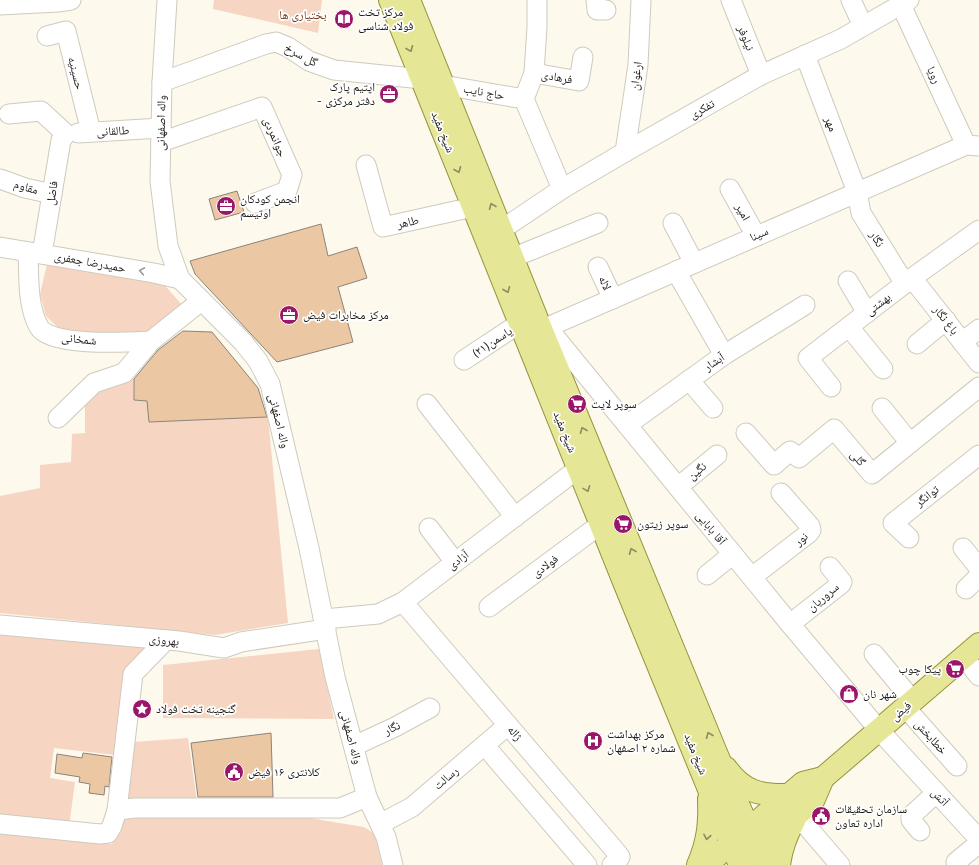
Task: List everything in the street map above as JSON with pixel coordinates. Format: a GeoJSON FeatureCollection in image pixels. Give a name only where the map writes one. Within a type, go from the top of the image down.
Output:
{"type":"FeatureCollection","features":[{"type":"Feature","properties":{"kind":"main road","name":"شیخ مفید"},"geometry":{"type":"LineString","coordinates":[[390,0],[601,524],[632,576]]}},
{"type":"Feature","properties":{"kind":"main road","name":"شیخ مفید"},"geometry":{"type":"LineString","coordinates":[[409,0],[541,330],[632,576],[717,755],[761,857]]}},
{"type":"Feature","properties":{"kind":"main road","name":"شیخ مفید"},"geometry":{"type":"LineString","coordinates":[[646,608],[708,784],[739,865]]}},
{"type":"Feature","properties":{"kind":"main road","name":"فیض"},"geometry":{"type":"LineString","coordinates":[[823,778],[971,651]]}},
{"type":"Feature","properties":{"kind":"main road"},"geometry":{"type":"LineString","coordinates":[[717,755],[733,778],[754,792],[775,796],[789,794]]}},
{"type":"Feature","properties":{"kind":"main road"},"geometry":{"type":"LineString","coordinates":[[706,865],[803,783],[823,778]]}},
{"type":"Feature","properties":{"kind":"main road"},"geometry":{"type":"LineString","coordinates":[[739,865],[761,857],[797,815],[813,801],[823,778]]}},
{"type":"Feature","properties":{"kind":"main road"},"geometry":{"type":"LineString","coordinates":[[698,865],[708,836],[710,815],[708,784]]}},
{"type":"Feature","properties":{"kind":"main road"},"geometry":{"type":"LineString","coordinates":[[779,865],[780,853],[788,832],[797,815]]}},
{"type":"Feature","properties":{"kind":"street"},"geometry":{"type":"LineString","coordinates":[[3,4],[58,2],[70,0]]}},
{"type":"Feature","properties":{"kind":"street","name":"واله اصفهانی"},"geometry":{"type":"LineString","coordinates":[[167,0],[162,82],[160,181],[168,246],[180,279],[243,342],[258,362],[270,384],[306,534],[335,677],[367,797],[386,837],[393,865]]}},
{"type":"Feature","properties":{"kind":"street"},"geometry":{"type":"LineString","coordinates":[[537,0],[534,73],[524,99],[562,189]]}},
{"type":"Feature","properties":{"kind":"street","name":"ارغوان"},"geometry":{"type":"LineString","coordinates":[[625,152],[638,65],[641,0]]}},
{"type":"Feature","properties":{"kind":"street","name":"نیلوفر"},"geometry":{"type":"LineString","coordinates":[[731,0],[761,75]]}},
{"type":"Feature","properties":{"kind":"street"},"geometry":{"type":"LineString","coordinates":[[851,0],[863,26]]}},
{"type":"Feature","properties":{"kind":"street","name":"تفکری"},"geometry":{"type":"LineString","coordinates":[[501,230],[562,189],[761,75],[841,39],[905,2]]}},
{"type":"Feature","properties":{"kind":"street","name":"رویا"},"geometry":{"type":"LineString","coordinates":[[905,2],[973,146]]}},
{"type":"Feature","properties":{"kind":"street","name":"حسینیه"},"geometry":{"type":"LineString","coordinates":[[47,36],[66,31],[91,132]]}},
{"type":"Feature","properties":{"kind":"street","name":"گل سرخ"},"geometry":{"type":"LineString","coordinates":[[162,82],[266,44],[276,42],[288,47],[309,61],[334,70],[422,79]]}},
{"type":"Feature","properties":{"kind":"street","name":"مهر"},"geometry":{"type":"LineString","coordinates":[[805,55],[857,192]]}},
{"type":"Feature","properties":{"kind":"street","name":"فرهادی"},"geometry":{"type":"LineString","coordinates":[[534,73],[579,81],[583,57]]}},
{"type":"Feature","properties":{"kind":"street","name":"حاج نایب"},"geometry":{"type":"LineString","coordinates":[[443,85],[524,99]]}},
{"type":"Feature","properties":{"kind":"street","name":"جوانمردی"},"geometry":{"type":"LineString","coordinates":[[161,135],[262,107],[292,175],[287,191],[255,203]]}},
{"type":"Feature","properties":{"kind":"street"},"geometry":{"type":"LineString","coordinates":[[9,114],[41,111],[66,134]]}},
{"type":"Feature","properties":{"kind":"street","name":"طالقانی"},"geometry":{"type":"LineString","coordinates":[[66,134],[91,132],[161,135]]}},
{"type":"Feature","properties":{"kind":"street","name":"فاضل"},"geometry":{"type":"LineString","coordinates":[[35,253],[52,194],[61,140],[66,134]]}},
{"type":"Feature","properties":{"kind":"street","name":"سینا"},"geometry":{"type":"LineString","coordinates":[[541,330],[857,192],[973,146]]}},
{"type":"Feature","properties":{"kind":"street","name":"طاهر"},"geometry":{"type":"LineString","coordinates":[[366,165],[383,227],[474,207]]}},
{"type":"Feature","properties":{"kind":"street","name":"مقاوم"},"geometry":{"type":"LineString","coordinates":[[0,178],[25,188],[52,194]]}},
{"type":"Feature","properties":{"kind":"street","name":"امیر"},"geometry":{"type":"LineString","coordinates":[[730,189],[756,236]]}},
{"type":"Feature","properties":{"kind":"street","name":"نگار"},"geometry":{"type":"LineString","coordinates":[[857,192],[862,213],[908,281]]}},
{"type":"Feature","properties":{"kind":"street"},"geometry":{"type":"LineString","coordinates":[[512,258],[598,223]]}},
{"type":"Feature","properties":{"kind":"street"},"geometry":{"type":"LineString","coordinates":[[673,223],[694,263]]}},
{"type":"Feature","properties":{"kind":"street","name":"بهشتی"},"geometry":{"type":"LineString","coordinates":[[831,387],[808,358],[908,281],[979,230]]}},
{"type":"Feature","properties":{"kind":"street","name":"حمیدرضا جعفری"},"geometry":{"type":"LineString","coordinates":[[0,247],[154,273],[180,279]]}},
{"type":"Feature","properties":{"kind":"street","name":"شمخانی"},"geometry":{"type":"LineString","coordinates":[[35,253],[30,292],[39,328],[53,336],[85,342],[151,340]]}},
{"type":"Feature","properties":{"kind":"street","name":"لاله"},"geometry":{"type":"LineString","coordinates":[[598,267],[613,299]]}},
{"type":"Feature","properties":{"kind":"street"},"geometry":{"type":"LineString","coordinates":[[676,271],[724,355]]}},
{"type":"Feature","properties":{"kind":"street"},"geometry":{"type":"LineString","coordinates":[[848,281],[867,313]]}},
{"type":"Feature","properties":{"kind":"street","name":"باغ نگار"},"geometry":{"type":"LineString","coordinates":[[908,281],[946,320],[979,362]]}},
{"type":"Feature","properties":{"kind":"street"},"geometry":{"type":"LineString","coordinates":[[58,418],[94,383],[124,373],[151,340],[201,301]]}},
{"type":"Feature","properties":{"kind":"street","name":"آبشار"},"geometry":{"type":"LineString","coordinates":[[627,425],[724,355],[805,305]]}},
{"type":"Feature","properties":{"kind":"street"},"geometry":{"type":"LineString","coordinates":[[917,344],[946,320]]}},
{"type":"Feature","properties":{"kind":"street","name":"یاسمن(۲۱)"},"geometry":{"type":"LineString","coordinates":[[464,360],[520,324]]}},
{"type":"Feature","properties":{"kind":"street"},"geometry":{"type":"LineString","coordinates":[[849,327],[883,369]]}},
{"type":"Feature","properties":{"kind":"street"},"geometry":{"type":"LineString","coordinates":[[962,342],[979,329]]}},
{"type":"Feature","properties":{"kind":"street","name":"آقا بابایی"},"geometry":{"type":"LineString","coordinates":[[541,330],[555,337],[790,624],[879,730]]}},
{"type":"Feature","properties":{"kind":"street"},"geometry":{"type":"LineString","coordinates":[[689,380],[713,408]]}},
{"type":"Feature","properties":{"kind":"street","name":"گلی"},"geometry":{"type":"LineString","coordinates":[[746,433],[774,465],[790,452],[799,458],[834,429],[872,474],[979,388]]}},
{"type":"Feature","properties":{"kind":"street"},"geometry":{"type":"LineString","coordinates":[[427,404],[515,517]]}},
{"type":"Feature","properties":{"kind":"street"},"geometry":{"type":"LineString","coordinates":[[882,408],[910,443]]}},
{"type":"Feature","properties":{"kind":"street","name":"نگین"},"geometry":{"type":"LineString","coordinates":[[678,487],[717,455]]}},
{"type":"Feature","properties":{"kind":"street","name":"توانگر"},"geometry":{"type":"LineString","coordinates":[[909,538],[893,523],[979,455]]}},
{"type":"Feature","properties":{"kind":"street","name":"آزادی"},"geometry":{"type":"LineString","coordinates":[[325,624],[378,614],[403,602],[579,468]]}},
{"type":"Feature","properties":{"kind":"street","name":"نور"},"geometry":{"type":"LineString","coordinates":[[752,577],[811,530],[810,526],[781,492]]}},
{"type":"Feature","properties":{"kind":"street","name":"فولادی"},"geometry":{"type":"LineString","coordinates":[[489,607],[601,524]]}},
{"type":"Feature","properties":{"kind":"street"},"geometry":{"type":"LineString","coordinates":[[429,528],[456,562]]}},
{"type":"Feature","properties":{"kind":"street"},"geometry":{"type":"LineString","coordinates":[[962,548],[979,568]]}},
{"type":"Feature","properties":{"kind":"street"},"geometry":{"type":"LineString","coordinates":[[707,575],[733,554]]}},
{"type":"Feature","properties":{"kind":"street","name":"سروریان"},"geometry":{"type":"LineString","coordinates":[[790,624],[841,584],[842,582],[840,578],[830,567]]}},
{"type":"Feature","properties":{"kind":"street","name":"ژاله"},"geometry":{"type":"LineString","coordinates":[[403,602],[618,854],[620,857],[612,865]]}},
{"type":"Feature","properties":{"kind":"street","name":"بهروزی"},"geometry":{"type":"LineString","coordinates":[[0,625],[166,640],[224,648],[241,642],[325,624]]}},
{"type":"Feature","properties":{"kind":"street"},"geometry":{"type":"LineString","coordinates":[[0,824],[100,834],[108,833],[117,810],[133,674],[166,640]]}},
{"type":"Feature","properties":{"kind":"street"},"geometry":{"type":"LineString","coordinates":[[971,651],[979,676]]}},
{"type":"Feature","properties":{"kind":"street","name":"خطابخش"},"geometry":{"type":"LineString","coordinates":[[874,654],[909,704],[957,766]]}},
{"type":"Feature","properties":{"kind":"street","name":"نگار"},"geometry":{"type":"LineString","coordinates":[[354,746],[395,727],[430,708]]}},
{"type":"Feature","properties":{"kind":"street","name":"رسالت"},"geometry":{"type":"LineString","coordinates":[[380,824],[412,807],[508,725]]}},
{"type":"Feature","properties":{"kind":"street","name":"آتش"},"geometry":{"type":"LineString","coordinates":[[879,730],[978,838],[978,844],[956,862]]}},
{"type":"Feature","properties":{"kind":"street"},"geometry":{"type":"LineString","coordinates":[[492,754],[587,865]]}},
{"type":"Feature","properties":{"kind":"street"},"geometry":{"type":"LineString","coordinates":[[920,831],[911,820],[911,816],[936,793]]}},
{"type":"Feature","properties":{"kind":"street"},"geometry":{"type":"LineString","coordinates":[[117,810],[135,808],[340,808],[367,797]]}},
{"type":"Feature","properties":{"kind":"street"},"geometry":{"type":"LineString","coordinates":[[797,815],[840,865]]}},
{"type":"Feature","properties":{"kind":"green space","name":"بختیاری ها"},"geometry":{"type":"Polygon","coordinates":[[[214,0],[322,0],[318,33],[213,9],[214,0]]]}},
{"type":"Feature","properties":{"kind":"green space"},"geometry":{"type":"Polygon","coordinates":[[[47,264],[161,281],[183,306],[144,336],[61,331],[46,316],[40,294],[47,264]]]}},
{"type":"Feature","properties":{"kind":"green space"},"geometry":{"type":"Polygon","coordinates":[[[133,368],[134,400],[147,401],[149,422],[268,417],[288,623],[215,635],[0,613],[0,496],[40,488],[40,465],[71,462],[72,434],[85,433],[85,400],[133,368]]]}},
{"type":"Feature","properties":{"kind":"green space"},"geometry":{"type":"Polygon","coordinates":[[[0,632],[152,645],[115,755],[54,748],[50,778],[75,782],[69,827],[0,819],[0,632]]]}},
{"type":"Feature","properties":{"kind":"green space"},"geometry":{"type":"Polygon","coordinates":[[[319,649],[334,719],[163,718],[163,665],[319,649]]]}},
{"type":"Feature","properties":{"kind":"green space"},"geometry":{"type":"Polygon","coordinates":[[[188,738],[197,801],[126,802],[133,742],[188,738]]]}},
{"type":"Feature","properties":{"kind":"green space"},"geometry":{"type":"Polygon","coordinates":[[[122,815],[291,815],[364,827],[375,834],[382,865],[0,865],[0,832],[112,844],[122,815]]]}},
{"type":"Feature","properties":{"kind":"building","name":"انجمن کودکان اوتیسم"},"geometry":{"type":"Polygon","coordinates":[[[237,191],[244,212],[215,220],[209,199],[237,191]]]}},
{"type":"Feature","properties":{"kind":"building","name":"مرکز مخابرات فیض"},"geometry":{"type":"Polygon","coordinates":[[[321,224],[328,256],[357,247],[367,278],[338,287],[353,342],[277,362],[195,274],[190,261],[321,224]]]}},
{"type":"Feature","properties":{"kind":"building"},"geometry":{"type":"Polygon","coordinates":[[[183,331],[212,332],[258,388],[267,417],[149,422],[147,401],[134,400],[134,379],[158,350],[183,331]]]}},
{"type":"Feature","properties":{"kind":"building","name":"کلانتری ۱۶ فیض"},"geometry":{"type":"Polygon","coordinates":[[[271,733],[273,797],[198,797],[191,743],[271,733]]]}},
{"type":"Feature","properties":{"kind":"building"},"geometry":{"type":"Polygon","coordinates":[[[83,753],[112,757],[109,787],[105,786],[104,795],[89,793],[90,784],[79,782],[80,777],[55,773],[57,754],[82,758],[83,753]]]}},
{"type":"Feature","properties":{"kind":"place","name":"مرکز تخت فولاد شناسی"},"geometry":{"type":"Point","coordinates":[344,19]}},
{"type":"Feature","properties":{"kind":"place","name":"اپتیم پارک - دفتر مرکزی"},"geometry":{"type":"Point","coordinates":[389,94]}},
{"type":"Feature","properties":{"kind":"place","name":"انجمن کودکان اوتیسم"},"geometry":{"type":"Point","coordinates":[226,206]}},
{"type":"Feature","properties":{"kind":"place","name":"مرکز مخابرات فیض"},"geometry":{"type":"Point","coordinates":[289,315]}},
{"type":"Feature","properties":{"kind":"place","name":"سوپر لایت"},"geometry":{"type":"Point","coordinates":[577,404]}},
{"type":"Feature","properties":{"kind":"place","name":"سوپر زیتون"},"geometry":{"type":"Point","coordinates":[623,524]}},
{"type":"Feature","properties":{"kind":"place","name":"پیکا چوب"},"geometry":{"type":"Point","coordinates":[955,669]}},
{"type":"Feature","properties":{"kind":"place","name":"شهر نان"},"geometry":{"type":"Point","coordinates":[849,694]}},
{"type":"Feature","properties":{"kind":"place","name":"گنجینه تخت فولاد"},"geometry":{"type":"Point","coordinates":[142,709]}},
{"type":"Feature","properties":{"kind":"place","name":"مرکز بهداشت شماره ۲ اصفهان"},"geometry":{"type":"Point","coordinates":[593,741]}},
{"type":"Feature","properties":{"kind":"place","name":"کلانتری ۱۶ فیض"},"geometry":{"type":"Point","coordinates":[234,772]}},
{"type":"Feature","properties":{"kind":"place","name":"سازمان تحقیقات اداره تعاون"},"geometry":{"type":"Point","coordinates":[821,816]}}]}
